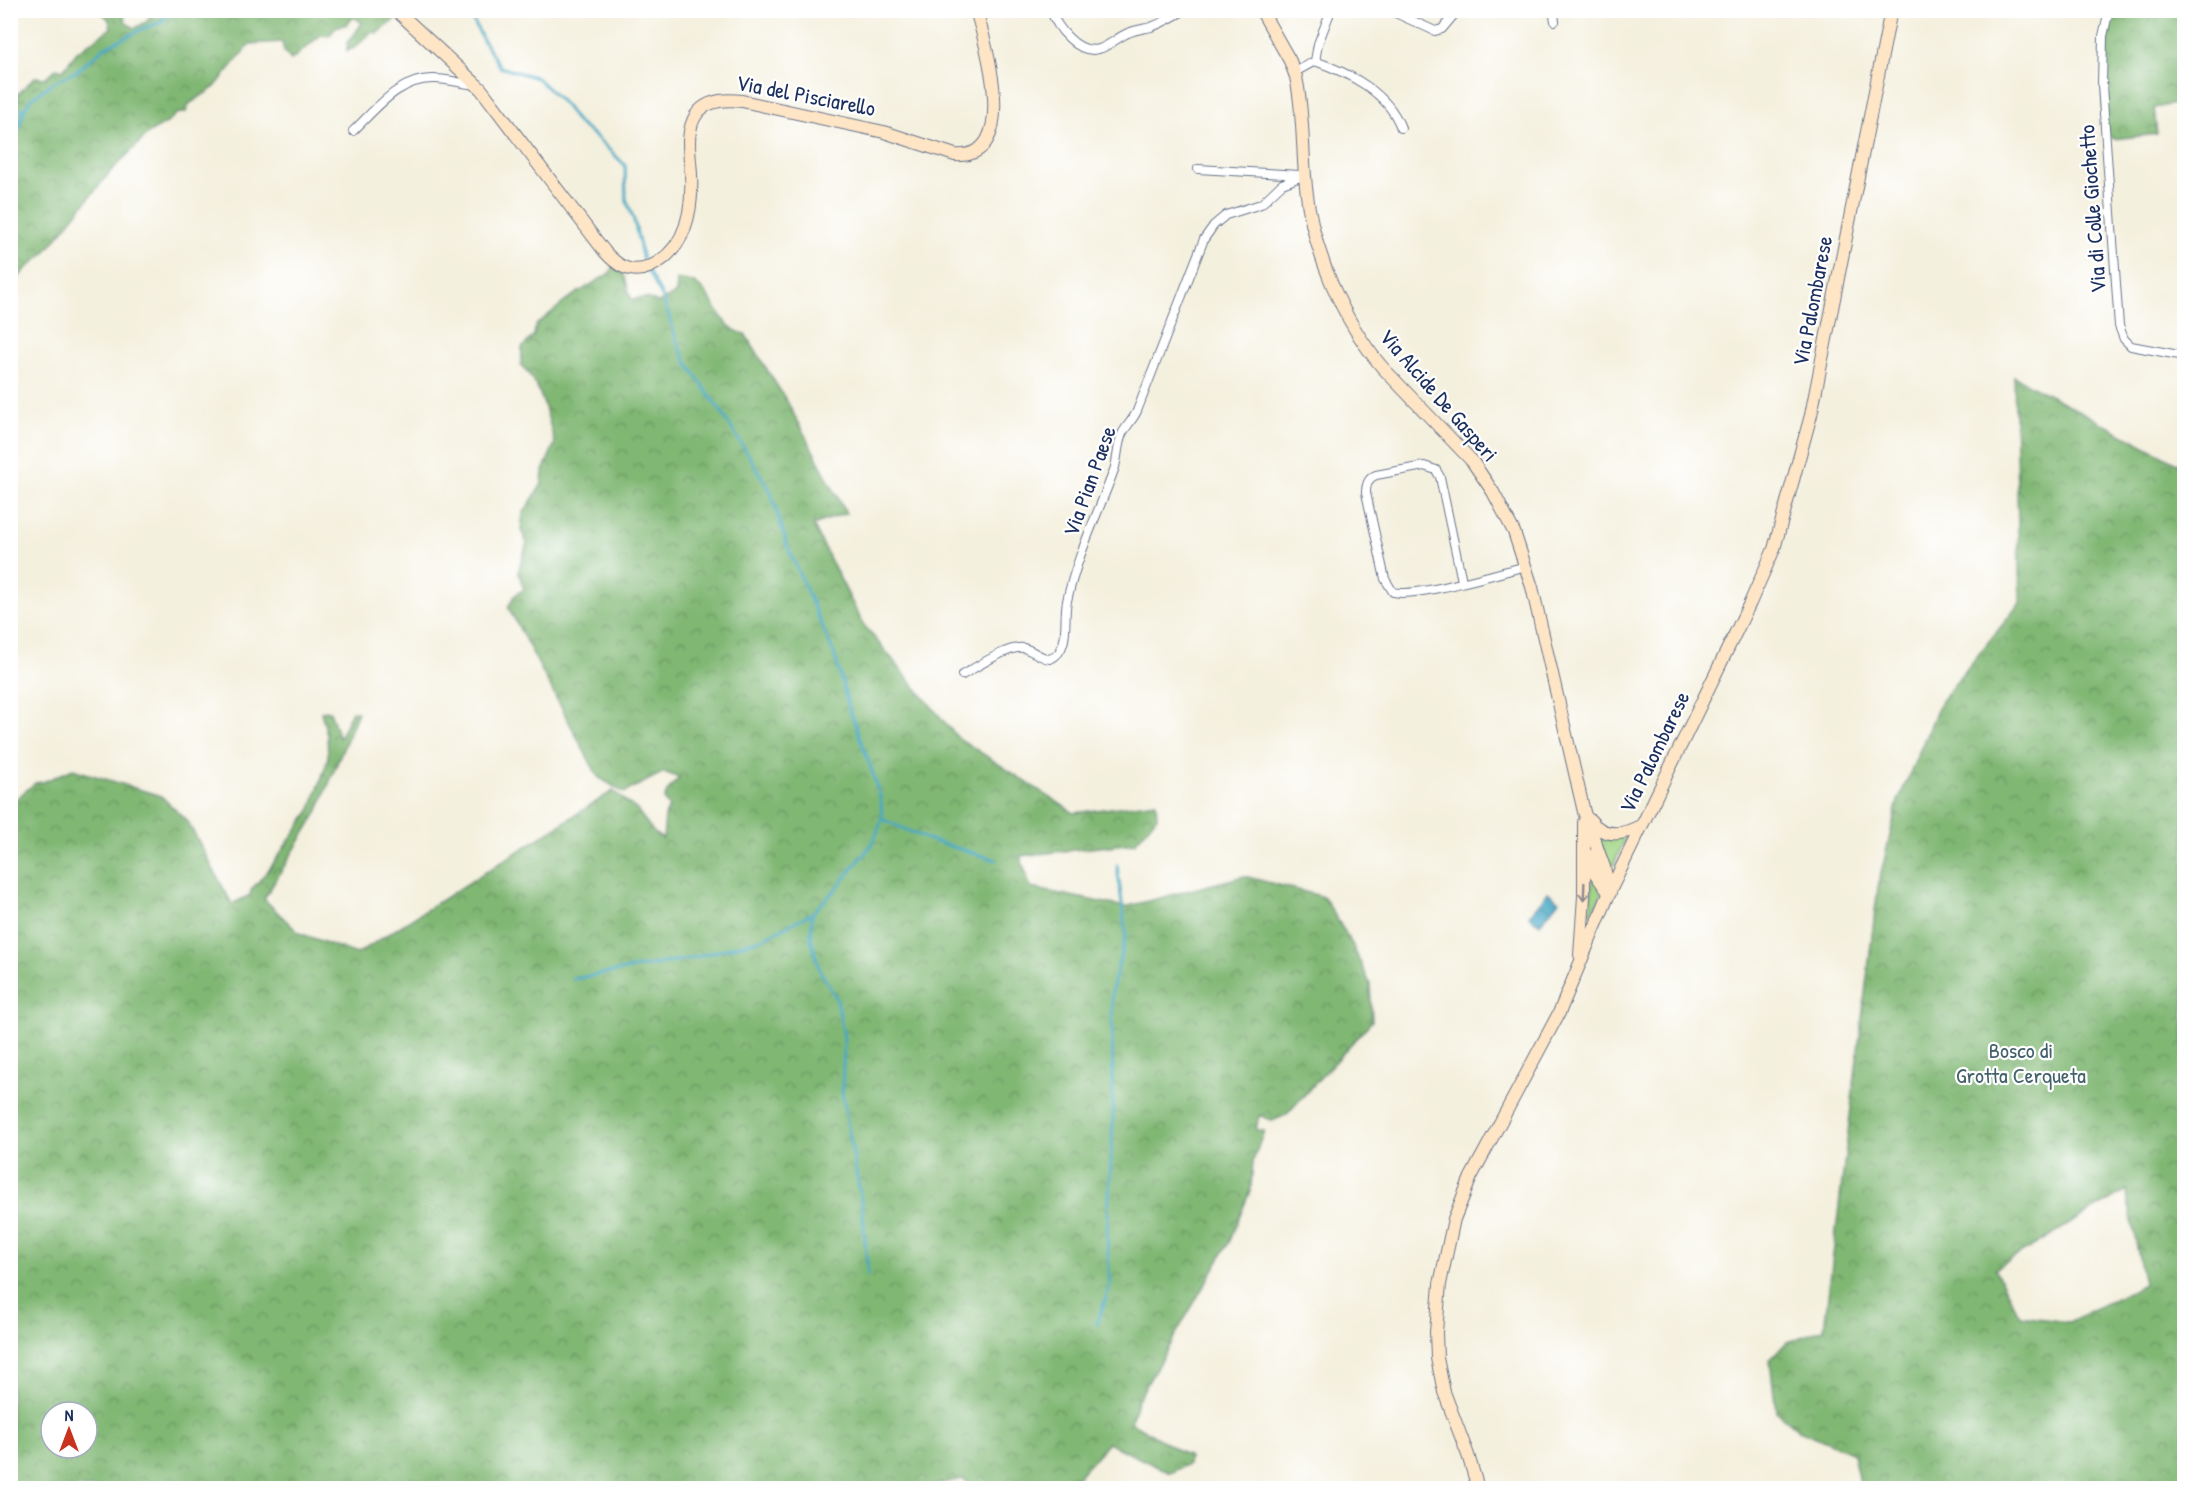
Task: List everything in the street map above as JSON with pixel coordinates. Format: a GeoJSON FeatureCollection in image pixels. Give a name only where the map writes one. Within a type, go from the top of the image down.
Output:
{"type":"FeatureCollection","features":[{"type":"Feature","properties":{"kind":"street","name":"Via del Pisciarello"},"geometry":{"type":"LineString","coordinates":[[396,10],[477,85],[612,259],[626,269],[648,267],[672,251],[686,226],[691,191],[689,148],[691,129],[698,113],[715,102],[742,101],[869,129],[955,155],[969,155],[980,150],[992,125],[995,101],[990,66],[976,10]]}},
{"type":"Feature","properties":{"kind":"street"},"geometry":{"type":"LineString","coordinates":[[1051,10],[1066,36],[1086,49],[1093,50],[1102,48],[1129,33],[1156,25],[1185,10]]}},
{"type":"Feature","properties":{"kind":"street"},"geometry":{"type":"LineString","coordinates":[[1315,61],[1318,44],[1331,10]]}},
{"type":"Feature","properties":{"kind":"street"},"geometry":{"type":"LineString","coordinates":[[1389,10],[1429,30],[1437,31],[1442,29],[1458,10]]}},
{"type":"Feature","properties":{"kind":"street"},"geometry":{"type":"LineString","coordinates":[[1553,10],[1555,21]]}},
{"type":"Feature","properties":{"kind":"street","name":"Via Palombarese"},"geometry":{"type":"LineString","coordinates":[[1478,1488],[1440,1379],[1436,1332],[1442,1269],[1454,1220],[1466,1187],[1549,1033],[1610,893],[1750,603],[1779,533],[1810,414],[1891,10]]}},
{"type":"Feature","properties":{"kind":"street","name":"Via di Colle Giochetto"},"geometry":{"type":"LineString","coordinates":[[2109,10],[2103,36],[2102,85],[2119,326],[2124,339],[2131,346],[2184,356]]}},
{"type":"Feature","properties":{"kind":"street","name":"Via Alcide De Gasperi"},"geometry":{"type":"LineString","coordinates":[[1263,12],[1295,72],[1299,93],[1309,211],[1318,248],[1330,281],[1377,362],[1457,444],[1477,468],[1508,519],[1526,566],[1584,812],[1604,867],[1610,893]]}},
{"type":"Feature","properties":{"kind":"street"},"geometry":{"type":"LineString","coordinates":[[1295,72],[1315,61],[1345,72],[1391,107],[1401,128]]}},
{"type":"Feature","properties":{"kind":"street"},"geometry":{"type":"LineString","coordinates":[[353,131],[394,92],[412,82],[437,79],[477,85]]}},
{"type":"Feature","properties":{"kind":"street"},"geometry":{"type":"LineString","coordinates":[[1198,169],[1305,175]]}},
{"type":"Feature","properties":{"kind":"street","name":"Via Pian Paese"},"geometry":{"type":"LineString","coordinates":[[962,675],[1015,648],[1026,648],[1042,658],[1050,659],[1059,652],[1063,642],[1066,606],[1074,575],[1115,466],[1121,436],[1137,411],[1205,236],[1226,215],[1261,204],[1282,184],[1305,175]]}},
{"type":"Feature","properties":{"kind":"street"},"geometry":{"type":"LineString","coordinates":[[1462,581],[1440,477],[1436,470],[1424,466],[1370,478],[1366,485],[1366,493],[1385,579],[1390,589],[1405,594],[1462,581],[1526,566]]}},
{"type":"Feature","properties":{"kind":"street"},"geometry":{"type":"LineString","coordinates":[[1584,812],[1595,826],[1608,833],[1622,833],[1642,825]]}},
{"type":"Feature","properties":{"kind":"street","name":"Via Alcide De Gasperi"},"geometry":{"type":"LineString","coordinates":[[1579,968],[1584,896],[1584,812]]}},
{"type":"Feature","properties":{"kind":"street","name":"Via Alcide De Gasperi"},"geometry":{"type":"LineString","coordinates":[[1584,841],[1593,870],[1610,893]]}},
{"type":"Feature","properties":{"kind":"green space"},"geometry":{"type":"Polygon","coordinates":[[[167,10],[387,10],[396,19],[377,33],[372,32],[354,48],[347,51],[347,42],[362,23],[354,17],[346,25],[337,26],[329,36],[321,35],[291,60],[284,52],[282,42],[250,44],[215,87],[189,104],[186,112],[176,114],[167,123],[149,133],[110,172],[42,256],[22,274],[12,291],[11,298],[11,101],[35,77],[45,78],[57,68],[63,70],[77,52],[111,28],[109,20],[100,11],[117,11],[123,14],[126,23],[135,28],[148,21],[149,16],[160,18],[167,10]]]}},
{"type":"Feature","properties":{"kind":"green space"},"geometry":{"type":"Polygon","coordinates":[[[2108,11],[2184,11],[2184,102],[2154,108],[2157,134],[2114,139],[2105,133],[2102,116],[2108,11]]]}},
{"type":"Feature","properties":{"kind":"green space"},"geometry":{"type":"Polygon","coordinates":[[[615,263],[625,277],[631,299],[647,298],[658,303],[676,293],[677,280],[694,283],[703,290],[729,326],[745,334],[788,403],[846,513],[813,525],[863,624],[957,737],[1074,813],[1156,802],[1157,817],[1135,843],[1020,856],[1031,888],[1125,907],[1244,876],[1324,897],[1352,944],[1370,984],[1372,1021],[1286,1115],[1272,1121],[1259,1115],[1256,1130],[1264,1131],[1253,1161],[1251,1188],[1230,1241],[1137,1401],[1131,1422],[1189,1457],[1188,1464],[1170,1473],[1108,1443],[1068,1488],[977,1488],[963,1479],[918,1488],[11,1488],[11,803],[35,783],[43,782],[73,769],[161,796],[188,822],[232,904],[250,895],[251,890],[270,868],[311,809],[328,759],[327,735],[321,712],[330,711],[339,738],[352,711],[358,712],[317,813],[264,899],[299,933],[357,954],[613,791],[637,810],[655,834],[663,839],[665,816],[669,807],[664,799],[668,790],[679,778],[664,772],[624,793],[598,777],[508,607],[515,595],[524,589],[518,572],[527,543],[521,530],[523,514],[542,484],[543,471],[555,443],[539,391],[521,365],[522,348],[534,335],[536,325],[572,296],[610,273],[615,263]]]}},
{"type":"Feature","properties":{"kind":"green space","name":"Bosco di Grotta Cerqueta"},"geometry":{"type":"Polygon","coordinates":[[[2014,376],[2184,467],[2184,1488],[1860,1488],[1853,1453],[1799,1430],[1776,1411],[1770,1360],[1787,1342],[1824,1329],[1878,887],[1898,801],[1941,701],[2020,603],[2014,376]],[[2126,1190],[1995,1269],[2020,1316],[2069,1322],[2144,1284],[2126,1190]]]}},
{"type":"Feature","properties":{"kind":"green space"},"geometry":{"type":"Polygon","coordinates":[[[1598,833],[1626,837],[1610,873],[1598,833]]]}},
{"type":"Feature","properties":{"kind":"green space"},"geometry":{"type":"Polygon","coordinates":[[[1593,874],[1604,887],[1592,914],[1590,913],[1593,874]]]}},
{"type":"Feature","properties":{"kind":"water"},"geometry":{"type":"Polygon","coordinates":[[[1548,892],[1559,901],[1540,924],[1529,916],[1548,892]]]}},
{"type":"Feature","properties":{"kind":"waterway"},"geometry":{"type":"LineString","coordinates":[[10,141],[18,130],[25,108],[32,98],[54,82],[77,71],[105,47],[162,22],[172,10]]}},
{"type":"Feature","properties":{"kind":"waterway"},"geometry":{"type":"LineString","coordinates":[[468,10],[500,67],[537,78],[565,105],[578,123],[625,165],[626,199],[634,220],[644,265]]}},
{"type":"Feature","properties":{"kind":"waterway"},"geometry":{"type":"LineString","coordinates":[[10,107],[24,110]]}},
{"type":"Feature","properties":{"kind":"waterway"},"geometry":{"type":"LineString","coordinates":[[573,979],[692,958],[762,939],[812,913],[837,888],[873,843],[882,819],[881,800],[848,705],[835,656],[788,548],[770,490],[724,416],[687,363],[676,339],[663,298],[648,271]]}},
{"type":"Feature","properties":{"kind":"waterway"},"geometry":{"type":"LineString","coordinates":[[882,819],[927,839],[996,860]]}},
{"type":"Feature","properties":{"kind":"waterway"},"geometry":{"type":"LineString","coordinates":[[1097,1324],[1110,1286],[1107,1235],[1113,1121],[1112,990],[1126,934],[1117,865]]}},
{"type":"Feature","properties":{"kind":"waterway"},"geometry":{"type":"LineString","coordinates":[[812,913],[811,939],[820,971],[837,999],[844,1039],[842,1092],[862,1206],[868,1275]]}}]}
